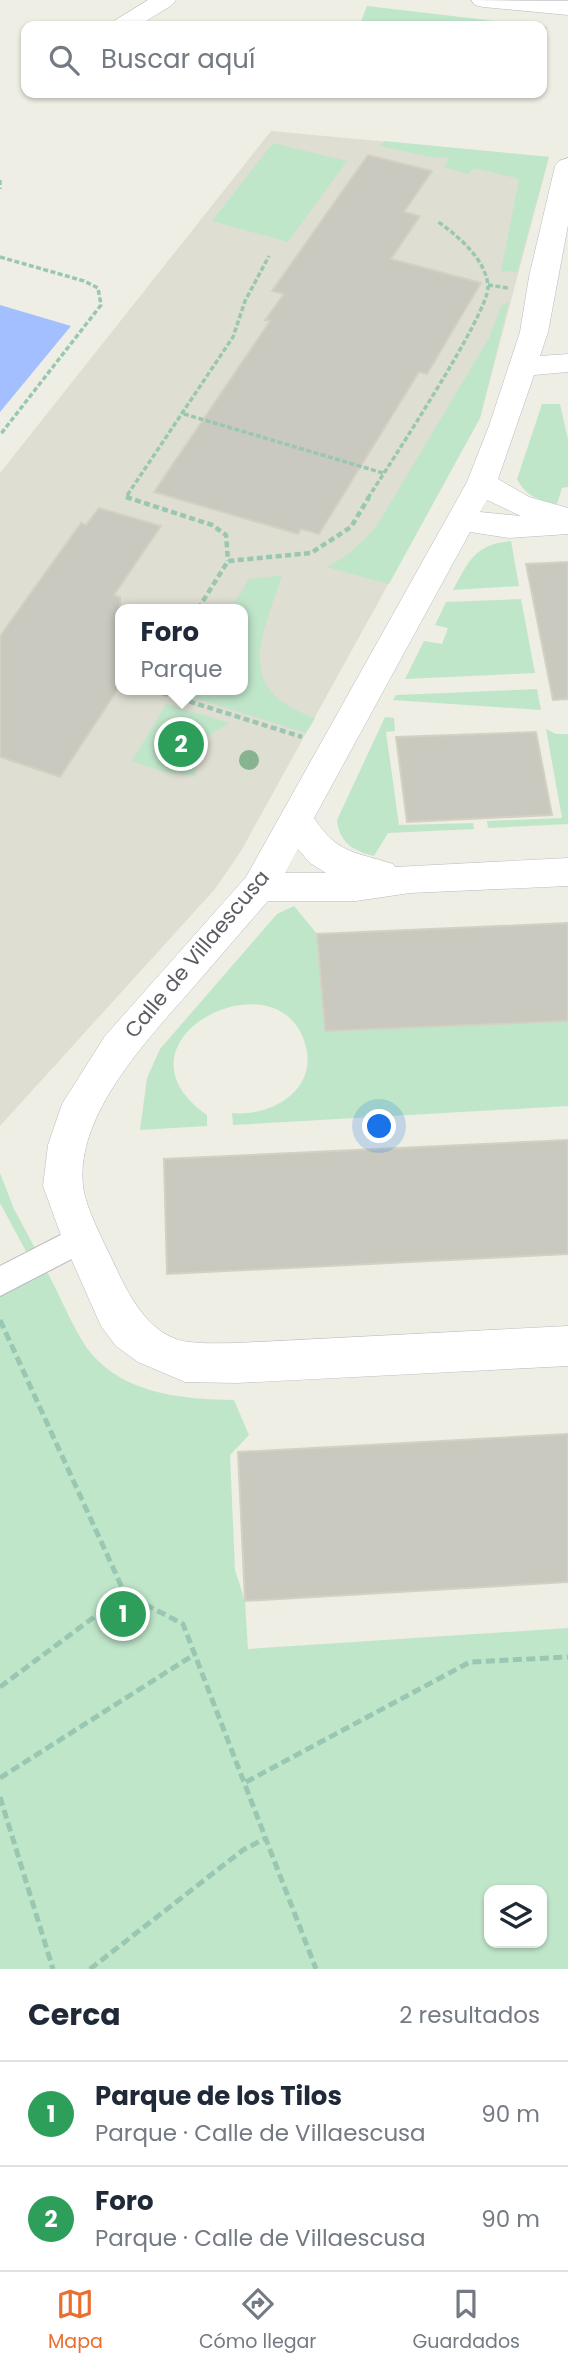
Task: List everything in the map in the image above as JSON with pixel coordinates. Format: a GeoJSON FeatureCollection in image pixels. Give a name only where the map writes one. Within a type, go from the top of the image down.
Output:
{"type":"FeatureCollection","features":[{"type":"Feature","properties":{"kind":"street"},"geometry":{"type":"LineString","coordinates":[[130,21],[164,0]]}},
{"type":"Feature","properties":{"kind":"street"},"geometry":{"type":"LineString","coordinates":[[483,0],[568,8]]}},
{"type":"Feature","properties":{"kind":"street","name":"Calle de Villaescusa"},"geometry":{"type":"LineString","coordinates":[[568,166],[543,277],[534,332],[482,482],[259,887],[118,1047],[76,1116],[67,1145],[63,1186],[82,1238],[116,1312],[131,1332],[153,1348],[185,1362],[237,1363],[568,1346]]}},
{"type":"Feature","properties":{"kind":"street"},"geometry":{"type":"LineString","coordinates":[[534,332],[550,344],[568,352]]}},
{"type":"Feature","properties":{"kind":"street"},"geometry":{"type":"LineString","coordinates":[[524,367],[568,363]]}},
{"type":"Feature","properties":{"kind":"street"},"geometry":{"type":"LineString","coordinates":[[482,482],[500,496],[528,509],[568,517]]}},
{"type":"Feature","properties":{"kind":"street"},"geometry":{"type":"LineString","coordinates":[[461,520],[509,527],[568,524]]}},
{"type":"Feature","properties":{"kind":"street"},"geometry":{"type":"LineString","coordinates":[[297,819],[310,842],[324,856],[342,866],[410,879]]}},
{"type":"Feature","properties":{"kind":"street"},"geometry":{"type":"LineString","coordinates":[[259,887],[356,887],[410,879],[568,872]]}},
{"type":"Feature","properties":{"kind":"street"},"geometry":{"type":"LineString","coordinates":[[0,1282],[82,1238]]}},
{"type":"Feature","properties":{"kind":"path"},"geometry":{"type":"LineString","coordinates":[[0,180],[0,189]]}},
{"type":"Feature","properties":{"kind":"path"},"geometry":{"type":"LineString","coordinates":[[228,561],[311,553],[351,527],[472,327],[488,291],[487,279],[465,241],[437,220]]}},
{"type":"Feature","properties":{"kind":"path"},"geometry":{"type":"LineString","coordinates":[[201,604],[228,561],[226,535],[212,525],[127,497],[233,337],[245,301],[269,256]]}},
{"type":"Feature","properties":{"kind":"path"},"geometry":{"type":"LineString","coordinates":[[0,257],[84,281],[98,288],[101,305],[0,435]]}},
{"type":"Feature","properties":{"kind":"path"},"geometry":{"type":"LineString","coordinates":[[184,414],[383,472]]}},
{"type":"Feature","properties":{"kind":"path"},"geometry":{"type":"LineString","coordinates":[[168,695],[268,728]]}},
{"type":"Feature","properties":{"kind":"path"},"geometry":{"type":"LineString","coordinates":[[0,1320],[125,1594],[183,1624],[316,1969]]}},
{"type":"Feature","properties":{"kind":"path"},"geometry":{"type":"LineString","coordinates":[[0,1687],[125,1594]]}},
{"type":"Feature","properties":{"kind":"path"},"geometry":{"type":"LineString","coordinates":[[0,1778],[195,1654]]}},
{"type":"Feature","properties":{"kind":"path"},"geometry":{"type":"LineString","coordinates":[[246,1782],[470,1662],[568,1657]]}},
{"type":"Feature","properties":{"kind":"path"},"geometry":{"type":"LineString","coordinates":[[0,1797],[53,1969]]}},
{"type":"Feature","properties":{"kind":"path"},"geometry":{"type":"LineString","coordinates":[[90,1969],[243,1850],[265,1838]]}},
{"type":"Feature","properties":{"kind":"shaded area"},"geometry":{"type":"Polygon","coordinates":[[[271,131],[549,157],[480,418],[241,851],[215,889],[0,1126],[0,473],[271,131]]]}},
{"type":"Feature","properties":{"kind":"green space"},"geometry":{"type":"Polygon","coordinates":[[[367,6],[495,21],[361,21],[367,6]]]}},
{"type":"Feature","properties":{"kind":"green space"},"geometry":{"type":"Polygon","coordinates":[[[384,141],[549,157],[517,272],[501,271],[519,179],[474,168],[468,174],[444,167],[449,158],[430,157],[380,146],[384,141]]]}},
{"type":"Feature","properties":{"kind":"green space"},"geometry":{"type":"Polygon","coordinates":[[[273,143],[347,161],[288,242],[212,221],[273,143]]]}},
{"type":"Feature","properties":{"kind":"green space"},"geometry":{"type":"Polygon","coordinates":[[[509,301],[480,418],[389,584],[327,567],[341,559],[376,527],[489,338],[501,306],[509,301]]]}},
{"type":"Feature","properties":{"kind":"green space"},"geometry":{"type":"Polygon","coordinates":[[[542,404],[560,404],[568,440],[568,487],[562,488],[557,504],[533,496],[517,479],[542,404]]]}},
{"type":"Feature","properties":{"kind":"green space"},"geometry":{"type":"Polygon","coordinates":[[[511,541],[519,586],[453,590],[474,556],[489,546],[511,541]]]}},
{"type":"Feature","properties":{"kind":"green space"},"geometry":{"type":"Polygon","coordinates":[[[282,575],[267,620],[260,659],[263,677],[272,692],[289,706],[315,718],[306,733],[185,695],[248,695],[248,604],[233,604],[249,579],[282,575]]]}},
{"type":"Feature","properties":{"kind":"green space"},"geometry":{"type":"Polygon","coordinates":[[[521,599],[535,673],[405,679],[424,641],[442,644],[448,628],[435,625],[446,602],[521,599]]]}},
{"type":"Feature","properties":{"kind":"green space"},"geometry":{"type":"Polygon","coordinates":[[[537,689],[541,710],[393,700],[396,695],[537,689]]]}},
{"type":"Feature","properties":{"kind":"green space"},"geometry":{"type":"Polygon","coordinates":[[[166,704],[230,723],[199,741],[195,776],[165,772],[132,761],[166,704]]]}},
{"type":"Feature","properties":{"kind":"green space"},"geometry":{"type":"Polygon","coordinates":[[[385,717],[394,718],[395,731],[386,732],[399,825],[473,823],[474,829],[388,833],[374,856],[354,848],[344,840],[337,820],[385,717]]]}},
{"type":"Feature","properties":{"kind":"green space"},"geometry":{"type":"Polygon","coordinates":[[[546,729],[556,734],[568,734],[568,824],[488,828],[487,821],[562,818],[546,729]]]}},
{"type":"Feature","properties":{"kind":"green space"},"geometry":{"type":"Polygon","coordinates":[[[294,906],[317,934],[325,1031],[568,1021],[568,1106],[233,1125],[232,1113],[261,1111],[287,1098],[297,1088],[308,1063],[306,1047],[290,1019],[265,1006],[236,1006],[207,1016],[185,1035],[174,1059],[180,1087],[207,1115],[207,1126],[140,1130],[147,1078],[160,1049],[277,914],[294,906]]]}},
{"type":"Feature","properties":{"kind":"green space"},"geometry":{"type":"Polygon","coordinates":[[[0,1173],[14,1209],[36,1250],[28,1255],[0,1203],[0,1173]]]}},
{"type":"Feature","properties":{"kind":"green space"},"geometry":{"type":"Polygon","coordinates":[[[47,1272],[85,1345],[104,1366],[120,1378],[156,1392],[176,1396],[234,1400],[249,1435],[230,1455],[235,1570],[245,1601],[248,1649],[568,1628],[568,1969],[0,1969],[0,1296],[47,1272]]]}},
{"type":"Feature","properties":{"kind":"water"},"geometry":{"type":"Polygon","coordinates":[[[0,305],[71,326],[0,412],[0,305]]]}},
{"type":"Feature","properties":{"kind":"building"},"geometry":{"type":"Polygon","coordinates":[[[368,155],[432,171],[404,212],[420,216],[391,259],[481,283],[427,374],[419,372],[319,534],[301,529],[298,534],[154,492],[270,321],[265,320],[284,294],[272,291],[368,155]]]}},
{"type":"Feature","properties":{"kind":"building"},"geometry":{"type":"Polygon","coordinates":[[[99,508],[161,526],[114,595],[120,597],[120,604],[115,604],[115,694],[60,777],[0,757],[0,636],[81,523],[86,525],[99,508]]]}},
{"type":"Feature","properties":{"kind":"building"},"geometry":{"type":"Polygon","coordinates":[[[568,562],[568,699],[553,700],[526,564],[568,562]]]}},
{"type":"Feature","properties":{"kind":"building"},"geometry":{"type":"Polygon","coordinates":[[[536,732],[552,815],[407,822],[396,737],[536,732]]]}},
{"type":"Feature","properties":{"kind":"building"},"geometry":{"type":"Polygon","coordinates":[[[568,923],[568,1021],[325,1031],[317,934],[568,923]]]}},
{"type":"Feature","properties":{"kind":"building"},"geometry":{"type":"Polygon","coordinates":[[[568,1140],[568,1254],[167,1274],[164,1159],[568,1140]]]}},
{"type":"Feature","properties":{"kind":"building"},"geometry":{"type":"Polygon","coordinates":[[[568,1434],[568,1582],[245,1601],[238,1452],[568,1434]]]}},
{"type":"Feature","properties":{"kind":"place","name":"Foro"},"geometry":{"type":"Point","coordinates":[181,744]}},
{"type":"Feature","properties":{"kind":"place","name":"Parque de los Tilos"},"geometry":{"type":"Point","coordinates":[123,1614]}}]}
